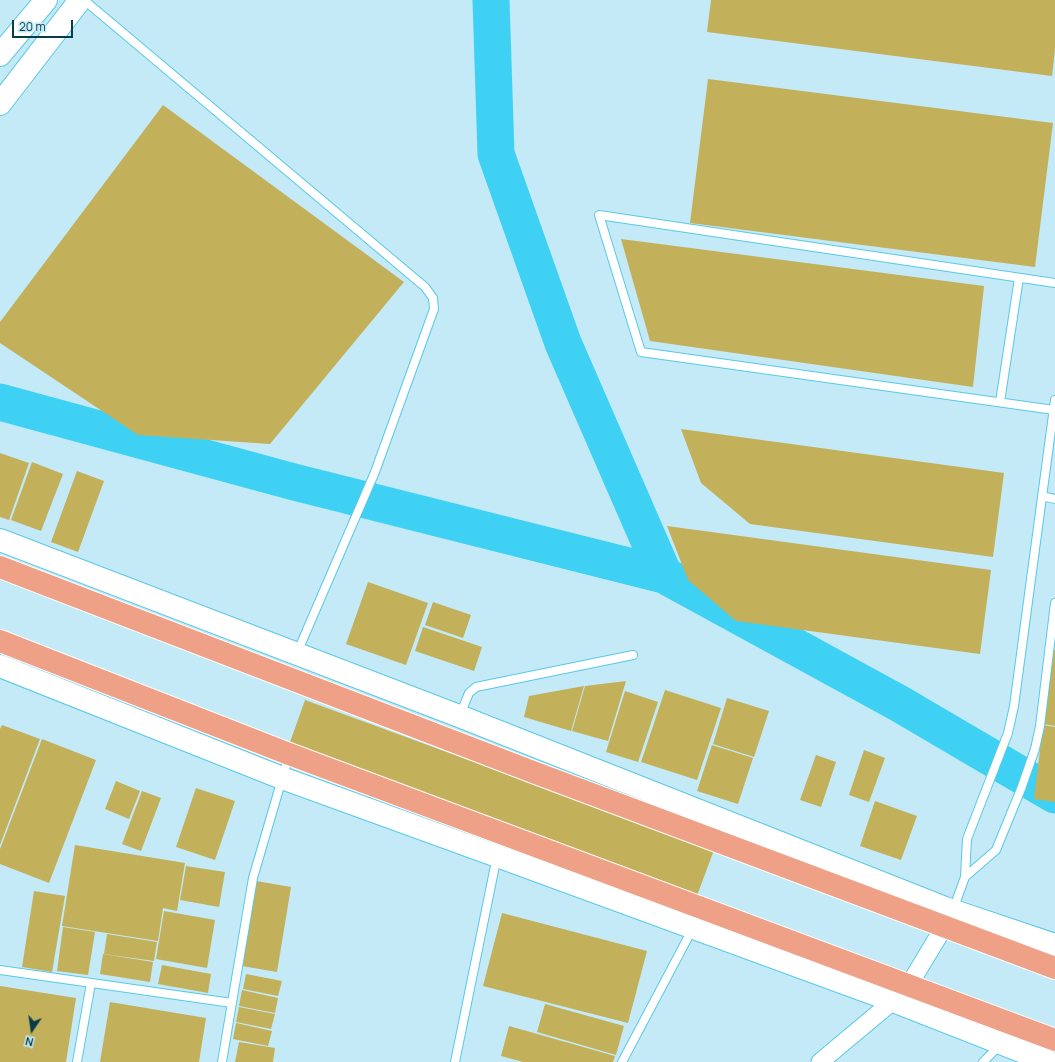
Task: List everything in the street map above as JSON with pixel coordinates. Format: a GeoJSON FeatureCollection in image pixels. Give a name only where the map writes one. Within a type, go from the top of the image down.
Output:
{"type":"FeatureCollection","features":[{"type":"Feature","properties":{"kind":"highway"},"geometry":{"type":"LineString","coordinates":[[0,567],[533,772],[949,919],[1055,968]]}},
{"type":"Feature","properties":{"kind":"highway"},"geometry":{"type":"LineString","coordinates":[[0,641],[289,754],[500,845],[909,985],[1055,1040]]}},
{"type":"Feature","properties":{"kind":"street"},"geometry":{"type":"LineString","coordinates":[[0,55],[46,0]]}},
{"type":"Feature","properties":{"kind":"street"},"geometry":{"type":"LineString","coordinates":[[0,104],[80,0]]}},
{"type":"Feature","properties":{"kind":"street"},"geometry":{"type":"LineString","coordinates":[[0,540],[459,716],[949,919],[1055,945]]}},
{"type":"Feature","properties":{"kind":"street"},"geometry":{"type":"LineString","coordinates":[[0,666],[282,778],[500,845],[693,928],[893,1001],[1049,1062]]}},
{"type":"Feature","properties":{"kind":"street"},"geometry":{"type":"LineString","coordinates":[[820,1062],[893,1001],[909,985],[949,919]]}},
{"type":"Feature","properties":{"kind":"lane"},"geometry":{"type":"LineString","coordinates":[[84,0],[425,286],[433,298],[434,309],[375,472],[297,653]]}},
{"type":"Feature","properties":{"kind":"lane"},"geometry":{"type":"LineString","coordinates":[[1054,410],[641,352],[599,215],[1055,283]]}},
{"type":"Feature","properties":{"kind":"lane"},"geometry":{"type":"LineString","coordinates":[[1000,402],[1019,278]]}},
{"type":"Feature","properties":{"kind":"lane"},"geometry":{"type":"LineString","coordinates":[[949,919],[965,877],[967,839],[1008,733],[1014,706],[1055,400]]}},
{"type":"Feature","properties":{"kind":"lane"},"geometry":{"type":"LineString","coordinates":[[1042,496],[1055,499]]}},
{"type":"Feature","properties":{"kind":"lane"},"geometry":{"type":"LineString","coordinates":[[965,877],[996,850],[1021,789],[1035,749],[1040,726],[1055,603]]}},
{"type":"Feature","properties":{"kind":"lane"},"geometry":{"type":"LineString","coordinates":[[459,716],[469,693],[476,687],[633,655]]}},
{"type":"Feature","properties":{"kind":"lane"},"geometry":{"type":"LineString","coordinates":[[222,1062],[253,878],[289,754]]}},
{"type":"Feature","properties":{"kind":"lane"},"geometry":{"type":"LineString","coordinates":[[455,1062],[500,845]]}},
{"type":"Feature","properties":{"kind":"lane"},"geometry":{"type":"LineString","coordinates":[[622,1062],[693,928]]}},
{"type":"Feature","properties":{"kind":"lane"},"geometry":{"type":"LineString","coordinates":[[0,970],[232,1003]]}},
{"type":"Feature","properties":{"kind":"lane"},"geometry":{"type":"LineString","coordinates":[[77,1062],[91,983]]}},
{"type":"Feature","properties":{"kind":"lane"},"geometry":{"type":"LineString","coordinates":[[983,1062],[1002,1044]]}},
{"type":"Feature","properties":{"kind":"building"},"geometry":{"type":"Polygon","coordinates":[[[711,0],[1055,0],[1055,50],[1052,76],[707,32],[711,0]]]}},
{"type":"Feature","properties":{"kind":"building"},"geometry":{"type":"Polygon","coordinates":[[[708,79],[1053,123],[1035,267],[690,223],[708,79]]]}},
{"type":"Feature","properties":{"kind":"building"},"geometry":{"type":"Polygon","coordinates":[[[163,105],[404,282],[270,444],[138,435],[0,343],[0,322],[163,105]]]}},
{"type":"Feature","properties":{"kind":"building"},"geometry":{"type":"Polygon","coordinates":[[[621,239],[984,286],[973,387],[650,341],[621,239]]]}},
{"type":"Feature","properties":{"kind":"building"},"geometry":{"type":"Polygon","coordinates":[[[681,429],[1004,473],[993,557],[750,524],[701,483],[681,429]]]}},
{"type":"Feature","properties":{"kind":"building"},"geometry":{"type":"Polygon","coordinates":[[[0,453],[29,463],[9,520],[0,517],[0,453]]]}},
{"type":"Feature","properties":{"kind":"building"},"geometry":{"type":"Polygon","coordinates":[[[32,462],[63,474],[41,531],[11,520],[32,462]]]}},
{"type":"Feature","properties":{"kind":"building"},"geometry":{"type":"Polygon","coordinates":[[[77,471],[104,481],[78,552],[51,542],[77,471]]]}},
{"type":"Feature","properties":{"kind":"building"},"geometry":{"type":"Polygon","coordinates":[[[667,526],[991,570],[980,654],[736,621],[688,580],[667,526]]]}},
{"type":"Feature","properties":{"kind":"building"},"geometry":{"type":"Polygon","coordinates":[[[368,582],[428,603],[406,665],[346,644],[368,582]]]}},
{"type":"Feature","properties":{"kind":"building"},"geometry":{"type":"Polygon","coordinates":[[[433,602],[471,615],[463,638],[425,625],[433,602]]]}},
{"type":"Feature","properties":{"kind":"building"},"geometry":{"type":"Polygon","coordinates":[[[423,627],[482,647],[474,671],[415,651],[423,627]]]}},
{"type":"Feature","properties":{"kind":"building"},"geometry":{"type":"Polygon","coordinates":[[[1052,650],[1055,650],[1055,726],[1043,724],[1052,650]]]}},
{"type":"Feature","properties":{"kind":"building"},"geometry":{"type":"Polygon","coordinates":[[[626,681],[608,741],[572,731],[585,686],[626,681]]]}},
{"type":"Feature","properties":{"kind":"building"},"geometry":{"type":"Polygon","coordinates":[[[584,686],[571,731],[524,717],[529,696],[584,686]]]}},
{"type":"Feature","properties":{"kind":"building"},"geometry":{"type":"Polygon","coordinates":[[[665,690],[721,708],[697,780],[641,762],[665,690]]]}},
{"type":"Feature","properties":{"kind":"building"},"geometry":{"type":"Polygon","coordinates":[[[625,691],[658,702],[638,762],[606,752],[625,691]]]}},
{"type":"Feature","properties":{"kind":"building"},"geometry":{"type":"Polygon","coordinates":[[[727,698],[769,711],[754,757],[713,744],[727,698]]]}},
{"type":"Feature","properties":{"kind":"building"},"geometry":{"type":"Polygon","coordinates":[[[305,700],[714,850],[692,909],[284,759],[305,700]]]}},
{"type":"Feature","properties":{"kind":"building"},"geometry":{"type":"Polygon","coordinates":[[[2,725],[40,739],[0,845],[0,729],[2,725]]]}},
{"type":"Feature","properties":{"kind":"building"},"geometry":{"type":"Polygon","coordinates":[[[1043,725],[1055,727],[1055,802],[1034,799],[1043,725]]]}},
{"type":"Feature","properties":{"kind":"building"},"geometry":{"type":"Polygon","coordinates":[[[42,739],[96,760],[49,883],[0,864],[0,849],[42,739]]]}},
{"type":"Feature","properties":{"kind":"building"},"geometry":{"type":"Polygon","coordinates":[[[712,745],[753,758],[738,804],[697,791],[712,745]]]}},
{"type":"Feature","properties":{"kind":"building"},"geometry":{"type":"Polygon","coordinates":[[[864,750],[885,758],[869,802],[849,795],[864,750]]]}},
{"type":"Feature","properties":{"kind":"building"},"geometry":{"type":"Polygon","coordinates":[[[816,755],[836,762],[821,807],[800,800],[816,755]]]}},
{"type":"Feature","properties":{"kind":"building"},"geometry":{"type":"Polygon","coordinates":[[[116,781],[140,791],[129,819],[105,809],[116,781]]]}},
{"type":"Feature","properties":{"kind":"building"},"geometry":{"type":"Polygon","coordinates":[[[196,788],[235,801],[215,860],[176,847],[196,788]]]}},
{"type":"Feature","properties":{"kind":"building"},"geometry":{"type":"Polygon","coordinates":[[[142,791],[161,798],[141,851],[122,844],[142,791]]]}},
{"type":"Feature","properties":{"kind":"building"},"geometry":{"type":"Polygon","coordinates":[[[875,801],[917,816],[901,860],[860,846],[875,801]]]}},
{"type":"Feature","properties":{"kind":"building"},"geometry":{"type":"Polygon","coordinates":[[[75,845],[185,863],[177,911],[163,908],[158,941],[62,926],[75,845]]]}},
{"type":"Feature","properties":{"kind":"building"},"geometry":{"type":"Polygon","coordinates":[[[186,866],[225,872],[219,907],[180,900],[186,866]]]}},
{"type":"Feature","properties":{"kind":"building"},"geometry":{"type":"Polygon","coordinates":[[[256,881],[291,887],[277,972],[242,966],[256,881]]]}},
{"type":"Feature","properties":{"kind":"building"},"geometry":{"type":"Polygon","coordinates":[[[34,891],[65,896],[52,972],[22,967],[34,891]]]}},
{"type":"Feature","properties":{"kind":"building"},"geometry":{"type":"Polygon","coordinates":[[[164,911],[215,920],[207,968],[156,959],[164,911]]]}},
{"type":"Feature","properties":{"kind":"building"},"geometry":{"type":"Polygon","coordinates":[[[502,913],[647,951],[628,1023],[483,986],[502,913]]]}},
{"type":"Feature","properties":{"kind":"building"},"geometry":{"type":"Polygon","coordinates":[[[63,927],[95,932],[88,975],[57,971],[63,927]]]}},
{"type":"Feature","properties":{"kind":"building"},"geometry":{"type":"Polygon","coordinates":[[[107,934],[157,942],[154,961],[104,954],[107,934]]]}},
{"type":"Feature","properties":{"kind":"building"},"geometry":{"type":"Polygon","coordinates":[[[103,954],[153,962],[150,982],[100,974],[103,954]]]}},
{"type":"Feature","properties":{"kind":"building"},"geometry":{"type":"Polygon","coordinates":[[[162,965],[211,974],[208,993],[158,984],[162,965]]]}},
{"type":"Feature","properties":{"kind":"building"},"geometry":{"type":"Polygon","coordinates":[[[246,974],[282,981],[278,996],[243,989],[246,974]]]}},
{"type":"Feature","properties":{"kind":"building"},"geometry":{"type":"Polygon","coordinates":[[[0,986],[76,998],[66,1062],[0,1062],[0,986]]]}},
{"type":"Feature","properties":{"kind":"building"},"geometry":{"type":"Polygon","coordinates":[[[242,990],[278,998],[275,1013],[239,1006],[242,990]]]}},
{"type":"Feature","properties":{"kind":"building"},"geometry":{"type":"Polygon","coordinates":[[[110,1002],[206,1018],[199,1062],[100,1062],[110,1002]]]}},
{"type":"Feature","properties":{"kind":"building"},"geometry":{"type":"Polygon","coordinates":[[[545,1004],[624,1026],[616,1055],[537,1032],[545,1004]]]}},
{"type":"Feature","properties":{"kind":"building"},"geometry":{"type":"Polygon","coordinates":[[[239,1007],[275,1014],[271,1029],[236,1022],[239,1007]]]}},
{"type":"Feature","properties":{"kind":"building"},"geometry":{"type":"Polygon","coordinates":[[[236,1023],[272,1031],[268,1046],[233,1039],[236,1023]]]}},
{"type":"Feature","properties":{"kind":"building"},"geometry":{"type":"Polygon","coordinates":[[[509,1026],[615,1056],[613,1062],[523,1062],[501,1056],[509,1026]]]}},
{"type":"Feature","properties":{"kind":"building"},"geometry":{"type":"Polygon","coordinates":[[[239,1042],[275,1048],[273,1062],[235,1062],[239,1042]]]}},
{"type":"Feature","properties":{"kind":"waterway"},"geometry":{"type":"LineString","coordinates":[[0,402],[294,482],[664,575],[563,343],[496,154],[491,0]]}},
{"type":"Feature","properties":{"kind":"waterway"},"geometry":{"type":"LineString","coordinates":[[664,575],[900,704],[1055,795]]}}]}
